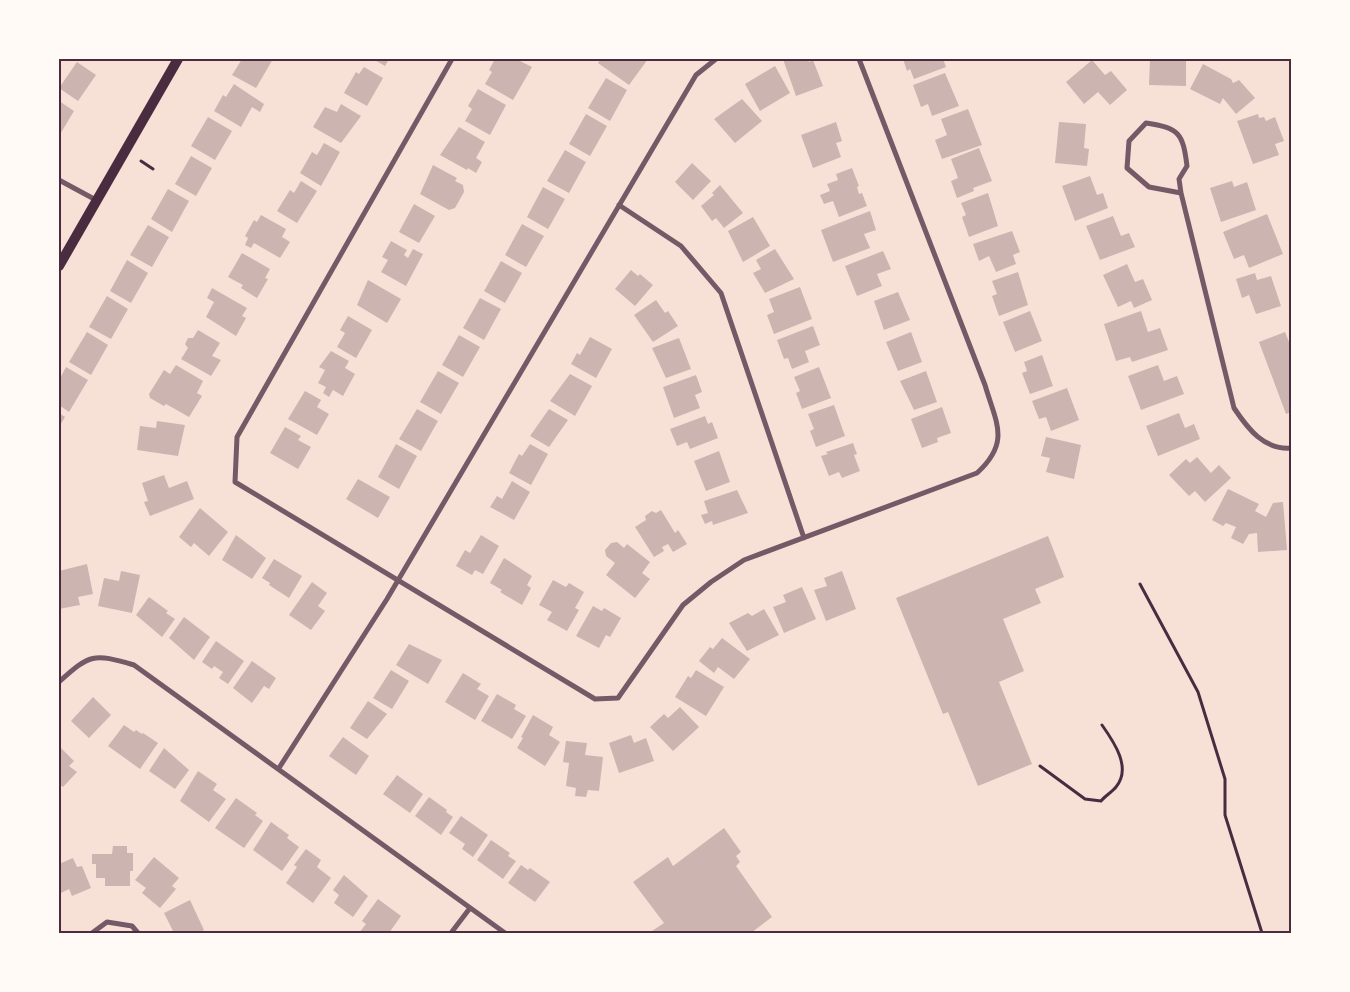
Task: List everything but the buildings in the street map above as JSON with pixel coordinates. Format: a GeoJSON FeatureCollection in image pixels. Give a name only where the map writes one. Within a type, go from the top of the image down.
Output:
{"type":"FeatureCollection","features":[{"type":"Feature","properties":{"kind":"main road"},"geometry":{"type":"LineString","coordinates":[[59,266],[178,59]]}},
{"type":"Feature","properties":{"kind":"street"},"geometry":{"type":"LineString","coordinates":[[452,59],[237,437],[236,482],[595,699],[618,698],[683,605],[744,560],[977,473],[995,453],[1000,437],[985,385],[859,59]]}},
{"type":"Feature","properties":{"kind":"street"},"geometry":{"type":"LineString","coordinates":[[279,768],[398,581],[696,74],[716,59]]}},
{"type":"Feature","properties":{"kind":"street"},"geometry":{"type":"LineString","coordinates":[[1181,193],[1150,187],[1126,168],[1129,140],[1146,123],[1169,126],[1184,141],[1187,166],[1178,178],[1234,408],[1250,433],[1279,449],[1291,448]]}},
{"type":"Feature","properties":{"kind":"street"},"geometry":{"type":"LineString","coordinates":[[59,180],[96,200]]}},
{"type":"Feature","properties":{"kind":"street"},"geometry":{"type":"LineString","coordinates":[[619,205],[681,246],[721,293],[804,538]]}},
{"type":"Feature","properties":{"kind":"street"},"geometry":{"type":"LineString","coordinates":[[59,682],[81,662],[104,656],[134,665],[279,768],[504,933]]}},
{"type":"Feature","properties":{"kind":"street"},"geometry":{"type":"LineString","coordinates":[[450,933],[470,908]]}},
{"type":"Feature","properties":{"kind":"street"},"geometry":{"type":"LineString","coordinates":[[92,933],[107,922],[132,926],[138,933]]}},
{"type":"Feature","properties":{"kind":"path"},"geometry":{"type":"LineString","coordinates":[[141,161],[153,169]]}},
{"type":"Feature","properties":{"kind":"path"},"geometry":{"type":"LineString","coordinates":[[1140,584],[1198,692],[1225,779],[1225,815],[1262,933]]}},
{"type":"Feature","properties":{"kind":"path"},"geometry":{"type":"LineString","coordinates":[[1040,766],[1084,800],[1101,800],[1117,787],[1122,771],[1119,750],[1102,725]]}}]}
